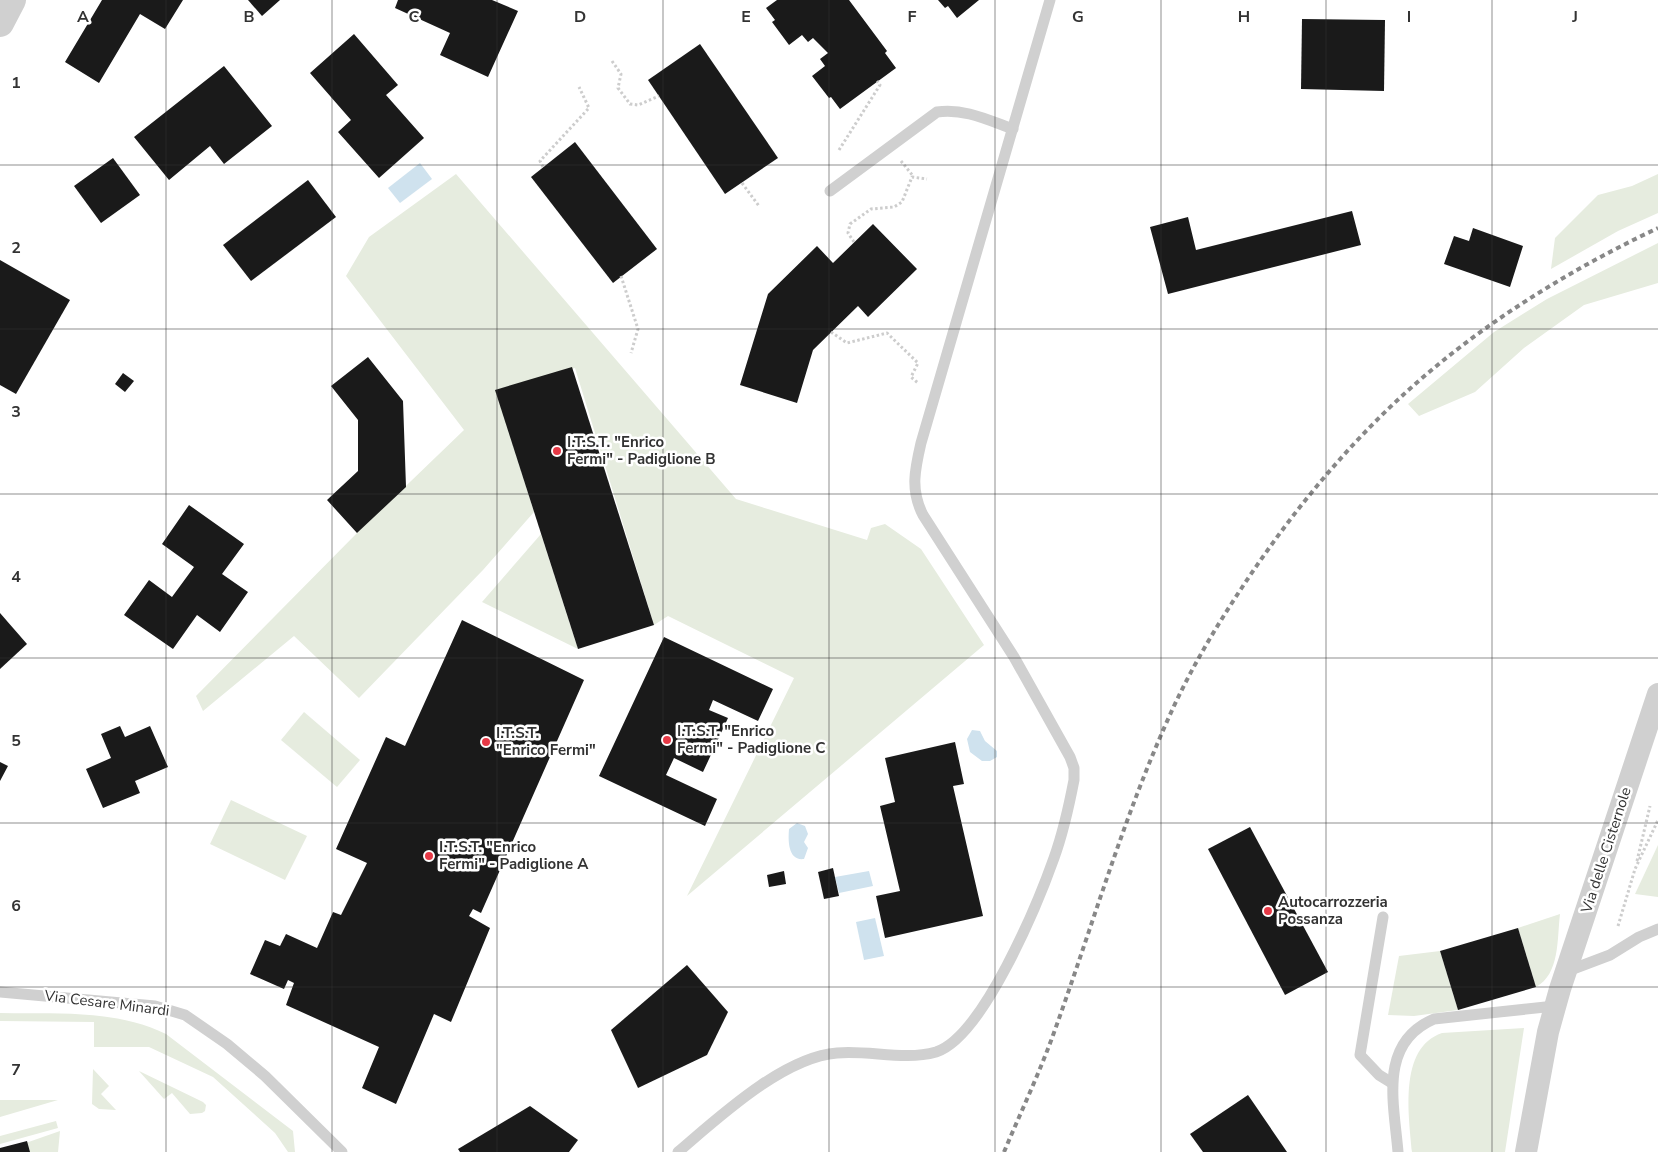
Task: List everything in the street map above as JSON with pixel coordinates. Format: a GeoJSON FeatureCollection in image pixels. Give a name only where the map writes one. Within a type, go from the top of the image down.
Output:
{"type":"FeatureCollection","features":[{"type":"Feature","properties":{"kind":"street"},"geometry":{"type":"LineString","coordinates":[[0,23],[12,0]]}},
{"type":"Feature","properties":{"kind":"street","name":"Via delle Cisternole"},"geometry":{"type":"LineString","coordinates":[[1526,1152],[1555,1006],[1658,694]]}},
{"type":"Feature","properties":{"kind":"lane"},"geometry":{"type":"LineString","coordinates":[[678,1152],[728,1108],[756,1088],[818,1057],[848,1052],[912,1056],[936,1052],[953,1042],[978,1013],[1004,969],[1026,926],[1055,856],[1074,780],[1074,768],[1070,757],[1014,657],[922,515],[915,499],[914,470],[1050,0]]}},
{"type":"Feature","properties":{"kind":"lane"},"geometry":{"type":"LineString","coordinates":[[830,191],[937,112],[952,110],[968,113],[1013,129]]}},
{"type":"Feature","properties":{"kind":"lane"},"geometry":{"type":"LineString","coordinates":[[1383,917],[1360,1055],[1379,1075],[1392,1084]]}},
{"type":"Feature","properties":{"kind":"lane"},"geometry":{"type":"LineString","coordinates":[[1565,972],[1610,955],[1639,937],[1658,929]]}},
{"type":"Feature","properties":{"kind":"lane","name":"Via Cesare Minardi"},"geometry":{"type":"LineString","coordinates":[[0,992],[155,1006],[186,1015],[227,1044],[265,1076],[342,1152]]}},
{"type":"Feature","properties":{"kind":"lane"},"geometry":{"type":"LineString","coordinates":[[1398,1152],[1392,1084],[1396,1060],[1405,1039],[1418,1026],[1434,1019],[1555,1006]]}},
{"type":"Feature","properties":{"kind":"path"},"geometry":{"type":"LineString","coordinates":[[612,61],[621,74],[618,88],[630,104],[638,105],[659,96]]}},
{"type":"Feature","properties":{"kind":"path"},"geometry":{"type":"LineString","coordinates":[[839,150],[880,85],[877,82]]}},
{"type":"Feature","properties":{"kind":"path"},"geometry":{"type":"LineString","coordinates":[[543,167],[540,161],[589,108],[579,87]]}},
{"type":"Feature","properties":{"kind":"path"},"geometry":{"type":"LineString","coordinates":[[854,242],[848,233],[850,224],[871,209],[894,207],[902,202],[912,177],[927,179]]}},
{"type":"Feature","properties":{"kind":"path"},"geometry":{"type":"LineString","coordinates":[[742,182],[759,206]]}},
{"type":"Feature","properties":{"kind":"path"},"geometry":{"type":"LineString","coordinates":[[622,276],[638,329],[631,353]]}},
{"type":"Feature","properties":{"kind":"path"},"geometry":{"type":"LineString","coordinates":[[831,332],[847,343],[887,333],[918,363],[911,378],[936,393]]}},
{"type":"Feature","properties":{"kind":"path"},"geometry":{"type":"LineString","coordinates":[[1610,955],[1635,869],[1652,800]]}},
{"type":"Feature","properties":{"kind":"path"},"geometry":{"type":"LineString","coordinates":[[1635,869],[1658,820]]}},
{"type":"Feature","properties":{"kind":"shaded area"},"geometry":{"type":"Polygon","coordinates":[[[456,174],[736,499],[867,540],[871,528],[885,524],[921,549],[984,645],[687,896],[794,678],[668,616],[654,625],[575,368],[496,390],[534,512],[483,570],[359,698],[294,636],[203,711],[196,696],[357,533],[464,430],[346,276],[369,237],[456,174]]]}},
{"type":"Feature","properties":{"kind":"shaded area"},"geometry":{"type":"Polygon","coordinates":[[[1658,174],[1658,213],[1618,231],[1551,269],[1555,238],[1598,195],[1632,186],[1658,174]]]}},
{"type":"Feature","properties":{"kind":"shaded area"},"geometry":{"type":"Polygon","coordinates":[[[1658,243],[1658,283],[1584,305],[1524,348],[1475,392],[1419,416],[1408,404],[1494,332],[1547,299],[1658,243]]]}},
{"type":"Feature","properties":{"kind":"shaded area"},"geometry":{"type":"Polygon","coordinates":[[[541,534],[578,649],[482,602],[541,534]]]}},
{"type":"Feature","properties":{"kind":"shaded area"},"geometry":{"type":"Polygon","coordinates":[[[304,712],[360,760],[337,787],[281,740],[304,712]]]}},
{"type":"Feature","properties":{"kind":"shaded area"},"geometry":{"type":"Polygon","coordinates":[[[231,800],[307,836],[285,880],[210,844],[231,800]]]}},
{"type":"Feature","properties":{"kind":"shaded area"},"geometry":{"type":"Polygon","coordinates":[[[1658,845],[1658,897],[1635,894],[1658,845]]]}},
{"type":"Feature","properties":{"kind":"shaded area"},"geometry":{"type":"Polygon","coordinates":[[[1560,914],[1556,955],[1553,965],[1544,981],[1536,987],[1518,928],[1560,914]]]}},
{"type":"Feature","properties":{"kind":"shaded area"},"geometry":{"type":"Polygon","coordinates":[[[1440,951],[1458,1010],[1414,1016],[1388,1015],[1399,956],[1440,951]]]}},
{"type":"Feature","properties":{"kind":"shaded area"},"geometry":{"type":"Polygon","coordinates":[[[0,1013],[84,1014],[126,1020],[166,1034],[293,1131],[295,1152],[288,1152],[275,1133],[213,1077],[149,1047],[94,1047],[94,1022],[0,1021],[0,1013]]]}},
{"type":"Feature","properties":{"kind":"shaded area"},"geometry":{"type":"Polygon","coordinates":[[[1524,1028],[1505,1152],[1412,1152],[1409,1120],[1409,1085],[1412,1068],[1418,1053],[1428,1041],[1442,1033],[1524,1028]]]}},
{"type":"Feature","properties":{"kind":"shaded area"},"geometry":{"type":"Polygon","coordinates":[[[93,1069],[109,1086],[101,1094],[116,1110],[99,1109],[92,1104],[93,1069]]]}},
{"type":"Feature","properties":{"kind":"shaded area"},"geometry":{"type":"Polygon","coordinates":[[[139,1071],[203,1102],[206,1105],[205,1111],[190,1114],[172,1093],[164,1099],[139,1071]]]}},
{"type":"Feature","properties":{"kind":"shaded area"},"geometry":{"type":"Polygon","coordinates":[[[0,1100],[58,1100],[0,1117],[0,1100]]]}},
{"type":"Feature","properties":{"kind":"shaded area"},"geometry":{"type":"Polygon","coordinates":[[[56,1121],[58,1128],[0,1144],[0,1136],[56,1121]]]}},
{"type":"Feature","properties":{"kind":"shaded area"},"geometry":{"type":"Polygon","coordinates":[[[60,1131],[58,1152],[0,1152],[60,1131]]]}},
{"type":"Feature","properties":{"kind":"water"},"geometry":{"type":"Polygon","coordinates":[[[420,163],[432,179],[400,203],[388,188],[420,163]]]}},
{"type":"Feature","properties":{"kind":"water"},"geometry":{"type":"Polygon","coordinates":[[[972,730],[980,731],[985,741],[997,751],[997,757],[990,761],[982,761],[970,752],[967,739],[972,730]]]}},
{"type":"Feature","properties":{"kind":"water"},"geometry":{"type":"Polygon","coordinates":[[[797,823],[805,826],[808,834],[804,842],[808,848],[804,859],[799,859],[792,854],[789,844],[789,829],[797,823]]]}},
{"type":"Feature","properties":{"kind":"water"},"geometry":{"type":"Polygon","coordinates":[[[869,871],[873,886],[839,893],[835,877],[869,871]]]}},
{"type":"Feature","properties":{"kind":"water"},"geometry":{"type":"Polygon","coordinates":[[[875,918],[884,956],[864,960],[856,922],[875,918]]]}},
{"type":"Feature","properties":{"kind":"building"},"geometry":{"type":"Polygon","coordinates":[[[102,0],[183,0],[165,29],[140,14],[99,83],[65,62],[102,0]]]}},
{"type":"Feature","properties":{"kind":"building"},"geometry":{"type":"Polygon","coordinates":[[[248,0],[280,0],[262,16],[248,0]]]}},
{"type":"Feature","properties":{"kind":"building"},"geometry":{"type":"Polygon","coordinates":[[[398,0],[492,0],[518,11],[488,77],[440,55],[450,33],[395,8],[398,0]]]}},
{"type":"Feature","properties":{"kind":"building"},"geometry":{"type":"Polygon","coordinates":[[[777,0],[849,0],[887,51],[885,53],[896,68],[840,109],[812,76],[825,66],[820,59],[828,53],[813,38],[808,42],[802,35],[789,45],[772,22],[775,20],[766,8],[777,0]]]}},
{"type":"Feature","properties":{"kind":"building"},"geometry":{"type":"Polygon","coordinates":[[[938,0],[979,0],[957,18],[948,6],[945,8],[938,0]]]}},
{"type":"Feature","properties":{"kind":"building"},"geometry":{"type":"Polygon","coordinates":[[[1302,19],[1385,20],[1384,91],[1301,89],[1302,19]]]}},
{"type":"Feature","properties":{"kind":"building"},"geometry":{"type":"Polygon","coordinates":[[[354,34],[398,85],[386,95],[424,138],[379,178],[338,132],[351,120],[310,73],[354,34]]]}},
{"type":"Feature","properties":{"kind":"building"},"geometry":{"type":"Polygon","coordinates":[[[700,44],[778,158],[725,194],[648,80],[700,44]]]}},
{"type":"Feature","properties":{"kind":"building"},"geometry":{"type":"Polygon","coordinates":[[[224,66],[272,126],[224,164],[210,146],[169,180],[134,137],[224,66]]]}},
{"type":"Feature","properties":{"kind":"building"},"geometry":{"type":"Polygon","coordinates":[[[575,142],[657,249],[613,283],[531,177],[575,142]]]}},
{"type":"Feature","properties":{"kind":"building"},"geometry":{"type":"Polygon","coordinates":[[[113,158],[140,195],[101,223],[74,186],[113,158]]]}},
{"type":"Feature","properties":{"kind":"building"},"geometry":{"type":"Polygon","coordinates":[[[308,180],[336,217],[251,281],[223,245],[308,180]]]}},
{"type":"Feature","properties":{"kind":"building"},"geometry":{"type":"Polygon","coordinates":[[[1352,211],[1361,245],[1168,294],[1150,227],[1188,217],[1196,250],[1352,211]]]}},
{"type":"Feature","properties":{"kind":"building"},"geometry":{"type":"Polygon","coordinates":[[[873,224],[917,269],[868,317],[858,306],[813,350],[797,403],[740,385],[768,294],[817,246],[833,263],[873,224]]]}},
{"type":"Feature","properties":{"kind":"building"},"geometry":{"type":"Polygon","coordinates":[[[1473,228],[1523,246],[1510,287],[1444,264],[1454,236],[1469,241],[1473,228]]]}},
{"type":"Feature","properties":{"kind":"building"},"geometry":{"type":"Polygon","coordinates":[[[0,260],[70,300],[16,394],[0,385],[0,260]]]}},
{"type":"Feature","properties":{"kind":"building"},"geometry":{"type":"Polygon","coordinates":[[[368,357],[403,401],[406,487],[357,533],[327,500],[358,471],[358,420],[331,386],[368,357]]]}},
{"type":"Feature","properties":{"kind":"building","name":"I.T.S.T. \"Enrico Fermi\" - Padiglione B"},"geometry":{"type":"Polygon","coordinates":[[[572,367],[654,625],[578,649],[495,390],[572,367]]]}},
{"type":"Feature","properties":{"kind":"building"},"geometry":{"type":"Polygon","coordinates":[[[123,373],[134,381],[125,392],[115,384],[123,373]]]}},
{"type":"Feature","properties":{"kind":"building"},"geometry":{"type":"Polygon","coordinates":[[[189,505],[244,544],[222,574],[248,592],[220,632],[197,615],[173,649],[124,615],[149,580],[172,597],[194,567],[162,544],[189,505]]]}},
{"type":"Feature","properties":{"kind":"building"},"geometry":{"type":"Polygon","coordinates":[[[0,613],[27,644],[0,669],[0,613]]]}},
{"type":"Feature","properties":{"kind":"building","name":"I.T.S.T. \"Enrico Fermi\" - Padiglione A"},"geometry":{"type":"Polygon","coordinates":[[[462,620],[584,680],[481,913],[473,909],[469,916],[490,928],[451,1022],[434,1014],[396,1104],[362,1088],[379,1047],[286,1005],[294,983],[288,980],[284,989],[250,974],[265,940],[280,946],[286,934],[317,948],[333,912],[341,915],[367,863],[336,849],[386,737],[405,746],[462,620]]]}},
{"type":"Feature","properties":{"kind":"building","name":"I.T.S.T. \"Enrico Fermi\" - Padiglione C"},"geometry":{"type":"Polygon","coordinates":[[[664,637],[773,689],[758,721],[713,700],[709,710],[728,718],[703,772],[674,758],[666,775],[717,799],[705,826],[599,776],[664,637]]]}},
{"type":"Feature","properties":{"kind":"building"},"geometry":{"type":"Polygon","coordinates":[[[120,726],[125,737],[150,726],[168,767],[135,781],[140,793],[103,808],[86,769],[111,758],[101,734],[120,726]]]}},
{"type":"Feature","properties":{"kind":"building"},"geometry":{"type":"Polygon","coordinates":[[[955,742],[964,784],[953,786],[983,916],[885,938],[876,896],[900,891],[880,806],[895,802],[885,758],[955,742]]]}},
{"type":"Feature","properties":{"kind":"building"},"geometry":{"type":"Polygon","coordinates":[[[0,762],[8,766],[0,781],[0,762]]]}},
{"type":"Feature","properties":{"kind":"building","name":"Autocarrozzeria Possanza"},"geometry":{"type":"Polygon","coordinates":[[[1250,827],[1328,972],[1285,995],[1208,849],[1250,827]]]}},
{"type":"Feature","properties":{"kind":"building"},"geometry":{"type":"Polygon","coordinates":[[[833,868],[839,896],[824,899],[818,872],[833,868]]]}},
{"type":"Feature","properties":{"kind":"building"},"geometry":{"type":"Polygon","coordinates":[[[784,871],[786,884],[769,887],[767,875],[784,871]]]}},
{"type":"Feature","properties":{"kind":"building"},"geometry":{"type":"Polygon","coordinates":[[[1518,928],[1536,987],[1458,1010],[1440,951],[1518,928]]]}},
{"type":"Feature","properties":{"kind":"building"},"geometry":{"type":"Polygon","coordinates":[[[687,965],[728,1012],[707,1055],[638,1088],[611,1030],[687,965]]]}},
{"type":"Feature","properties":{"kind":"building"},"geometry":{"type":"Polygon","coordinates":[[[1248,1095],[1287,1152],[1203,1152],[1190,1134],[1248,1095]]]}},
{"type":"Feature","properties":{"kind":"building"},"geometry":{"type":"Polygon","coordinates":[[[530,1106],[578,1140],[569,1152],[460,1152],[458,1149],[530,1106]]]}},
{"type":"Feature","properties":{"kind":"building"},"geometry":{"type":"Polygon","coordinates":[[[27,1141],[30,1152],[0,1152],[0,1148],[27,1141]]]}},
{"type":"Feature","properties":{"kind":"railway"},"geometry":{"type":"LineString","coordinates":[[1004,1152],[1052,1038],[1136,796],[1169,717],[1202,652],[1231,604],[1277,537],[1316,487],[1358,440],[1431,370],[1461,346],[1524,302],[1590,263],[1658,228]]}},
{"type":"Feature","properties":{"kind":"place","name":"I.T.S.T. \"Enrico Fermi\" - Padiglione B"},"geometry":{"type":"Point","coordinates":[557,451]}},
{"type":"Feature","properties":{"kind":"place","name":"I.T.S.T. \"Enrico Fermi\" - Padiglione C"},"geometry":{"type":"Point","coordinates":[667,740]}},
{"type":"Feature","properties":{"kind":"place","name":"I.T.S.T. \"Enrico Fermi\""},"geometry":{"type":"Point","coordinates":[486,742]}},
{"type":"Feature","properties":{"kind":"place","name":"I.T.S.T. \"Enrico Fermi\" - Padiglione A"},"geometry":{"type":"Point","coordinates":[429,856]}},
{"type":"Feature","properties":{"kind":"place","name":"Autocarrozzeria Possanza"},"geometry":{"type":"Point","coordinates":[1268,911]}}]}
